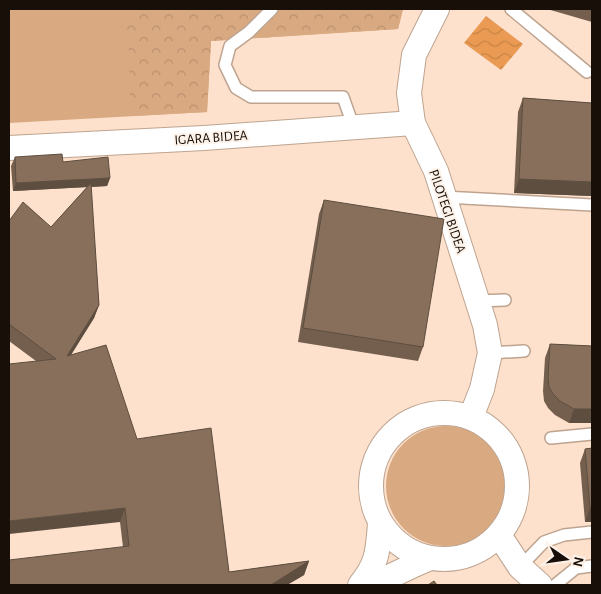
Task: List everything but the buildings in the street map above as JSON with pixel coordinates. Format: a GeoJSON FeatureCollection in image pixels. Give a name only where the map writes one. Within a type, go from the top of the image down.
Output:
{"type":"FeatureCollection","features":[{"type":"Feature","properties":{"kind":"street","name":"PILOTEGI BIDEA"},"geometry":{"type":"LineString","coordinates":[[437,9],[414,54],[409,94],[413,123],[436,171],[486,325],[490,353],[482,389],[471,417]]}},
{"type":"Feature","properties":{"kind":"street","name":"IGARA BIDEA"},"geometry":{"type":"LineString","coordinates":[[9,148],[204,138],[413,123]]}},
{"type":"Feature","properties":{"kind":"street"},"geometry":{"type":"LineString","coordinates":[[449,412],[471,417],[489,428],[503,442],[512,460],[517,479],[516,499],[510,518],[498,536],[478,551],[455,559],[430,558],[410,552],[393,540],[380,523],[372,502],[370,479],[376,457],[388,438],[406,423],[426,414],[449,412]]}},
{"type":"Feature","properties":{"kind":"street"},"geometry":{"type":"LineString","coordinates":[[360,585],[369,576],[378,554],[380,523]]}},
{"type":"Feature","properties":{"kind":"street"},"geometry":{"type":"LineString","coordinates":[[498,536],[520,567],[540,585]]}},
{"type":"Feature","properties":{"kind":"street"},"geometry":{"type":"LineString","coordinates":[[372,585],[430,558]]}},
{"type":"Feature","properties":{"kind":"lane"},"geometry":{"type":"LineString","coordinates":[[272,9],[249,32],[230,46],[225,65],[236,88],[251,97],[343,97],[354,128]]}},
{"type":"Feature","properties":{"kind":"lane"},"geometry":{"type":"LineString","coordinates":[[511,9],[586,72]]}},
{"type":"Feature","properties":{"kind":"lane"},"geometry":{"type":"LineString","coordinates":[[444,197],[592,205]]}},
{"type":"Feature","properties":{"kind":"lane"},"geometry":{"type":"LineString","coordinates":[[478,301],[505,300]]}},
{"type":"Feature","properties":{"kind":"lane"},"geometry":{"type":"LineString","coordinates":[[490,353],[524,350]]}},
{"type":"Feature","properties":{"kind":"lane"},"geometry":{"type":"LineString","coordinates":[[551,438],[592,434]]}},
{"type":"Feature","properties":{"kind":"lane"},"geometry":{"type":"LineString","coordinates":[[520,567],[544,542],[564,535],[592,532]]}},
{"type":"Feature","properties":{"kind":"lane"},"geometry":{"type":"LineString","coordinates":[[555,585],[576,568],[592,566]]}},
{"type":"Feature","properties":{"kind":"green space"},"geometry":{"type":"Polygon","coordinates":[[[9,9],[403,9],[398,29],[211,41],[207,112],[9,123],[9,9]]]}},
{"type":"Feature","properties":{"kind":"green space"},"geometry":{"type":"Polygon","coordinates":[[[126,9],[347,9],[350,13],[367,9],[403,9],[398,29],[211,41],[207,112],[134,116],[130,96],[126,9]]]}},
{"type":"Feature","properties":{"kind":"green space"},"geometry":{"type":"Polygon","coordinates":[[[446,426],[469,430],[489,443],[502,463],[506,486],[502,509],[489,529],[469,542],[446,546],[423,542],[403,529],[390,509],[386,486],[390,463],[403,443],[423,430],[446,426]]]}},
{"type":"Feature","properties":{"kind":"water"},"geometry":{"type":"Polygon","coordinates":[[[486,16],[523,44],[501,70],[464,43],[486,16]]]}}]}
